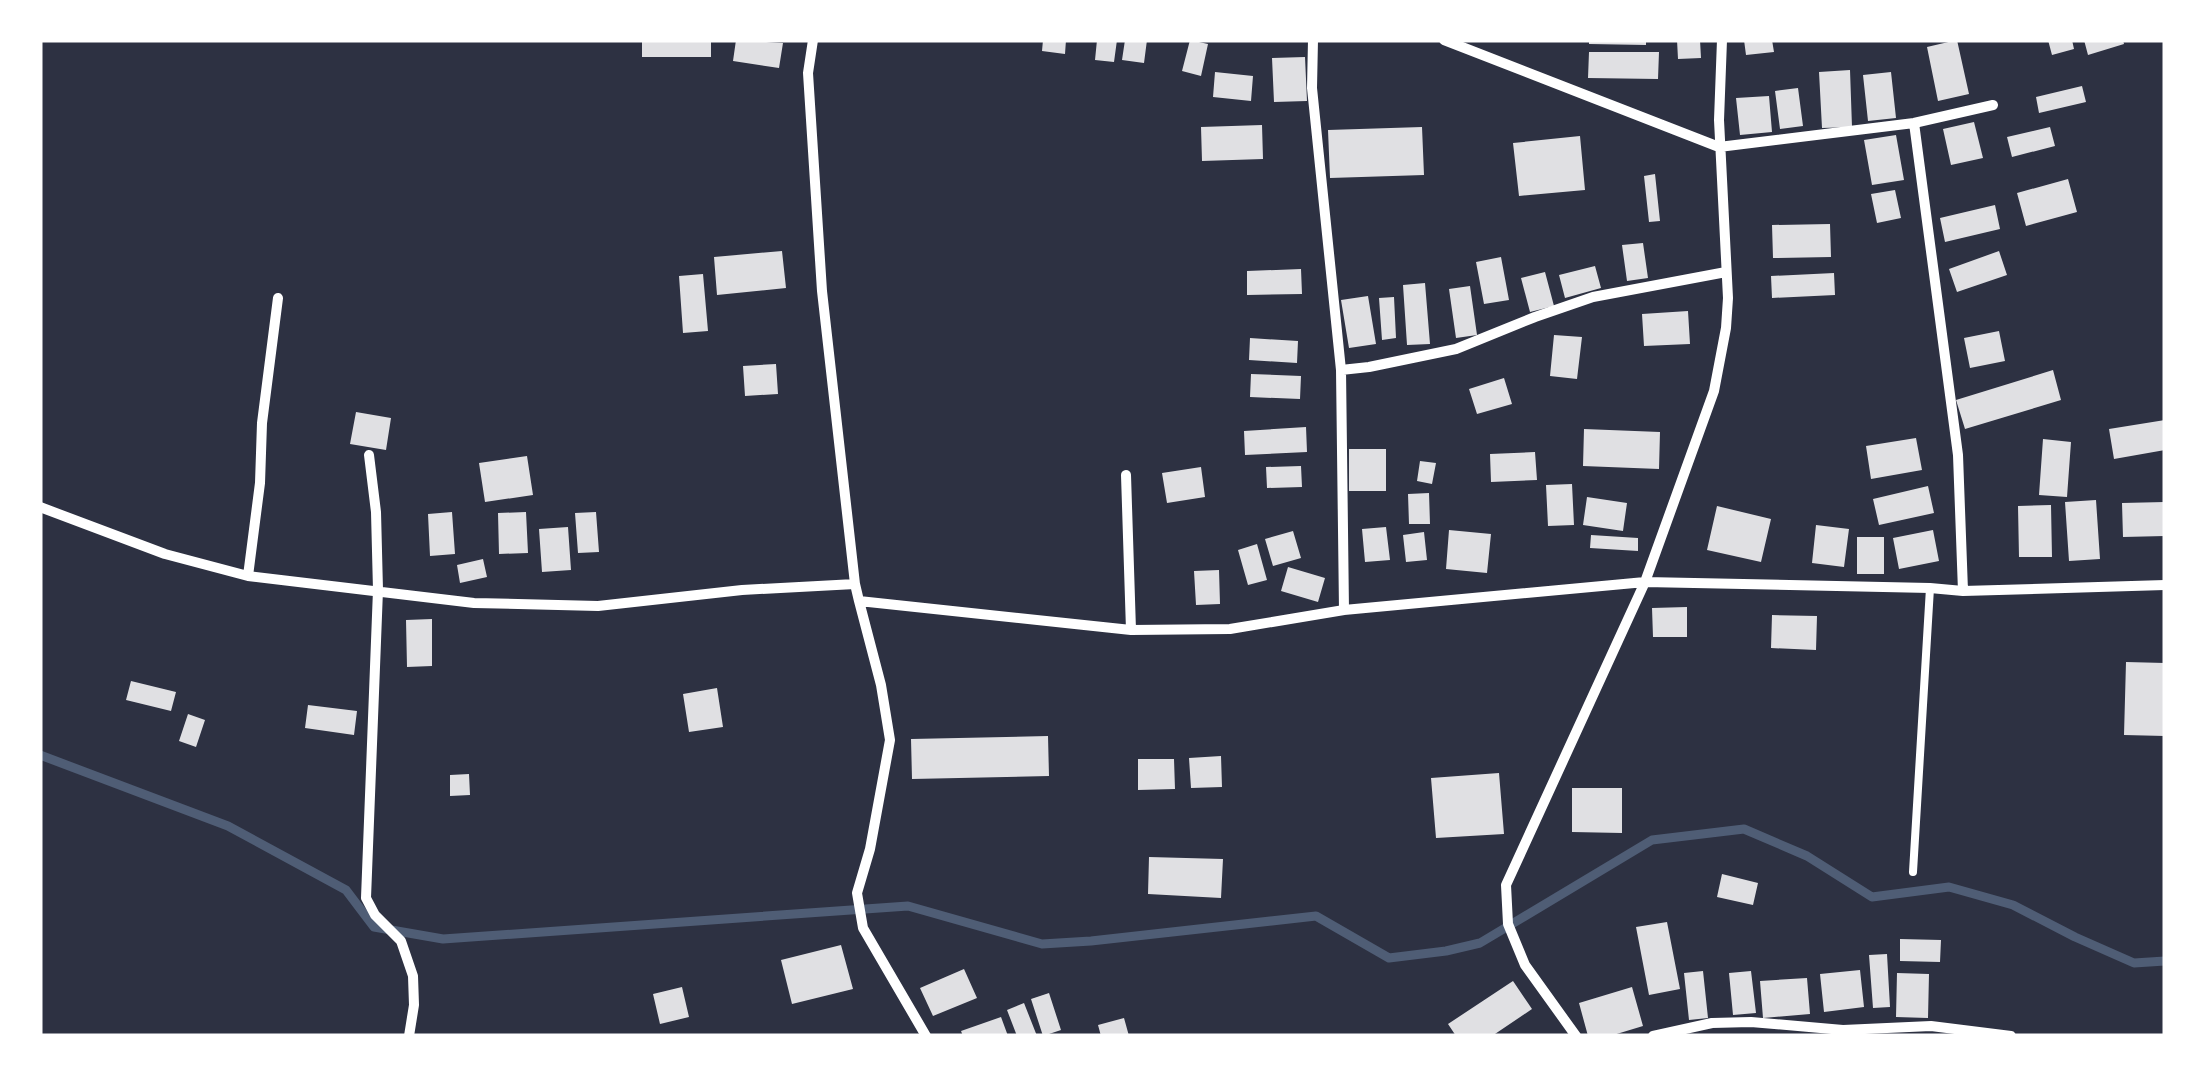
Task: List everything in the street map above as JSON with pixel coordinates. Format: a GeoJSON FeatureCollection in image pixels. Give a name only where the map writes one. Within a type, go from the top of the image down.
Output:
{"type":"FeatureCollection","features":[{"type":"Feature","properties":{"kind":"street"},"geometry":{"type":"LineString","coordinates":[[813,40],[808,73],[822,291],[855,584],[881,685],[890,740],[870,850],[856,894],[863,928],[926,1036]]}},
{"type":"Feature","properties":{"kind":"street"},"geometry":{"type":"LineString","coordinates":[[1313,40],[1312,88],[1342,370],[1344,610]]}},
{"type":"Feature","properties":{"kind":"street"},"geometry":{"type":"LineString","coordinates":[[1444,40],[1719,147],[1914,122],[1993,105]]}},
{"type":"Feature","properties":{"kind":"street"},"geometry":{"type":"LineString","coordinates":[[1576,1036],[1525,966],[1508,924],[1506,886],[1646,582],[1714,391],[1728,298],[1719,147],[1722,40]]}},
{"type":"Feature","properties":{"kind":"street"},"geometry":{"type":"LineString","coordinates":[[1914,122],[1958,455],[1964,591]]}},
{"type":"Feature","properties":{"kind":"street"},"geometry":{"type":"LineString","coordinates":[[1342,370],[1456,349],[1593,297],[1726,272]]}},
{"type":"Feature","properties":{"kind":"street"},"geometry":{"type":"LineString","coordinates":[[248,576],[278,298]]}},
{"type":"Feature","properties":{"kind":"street"},"geometry":{"type":"LineString","coordinates":[[369,455],[376,512],[378,590],[366,898],[375,915],[401,941],[413,976],[414,1005],[408,1036]]}},
{"type":"Feature","properties":{"kind":"street"},"geometry":{"type":"LineString","coordinates":[[1126,475],[1131,630]]}},
{"type":"Feature","properties":{"kind":"street"},"geometry":{"type":"LineString","coordinates":[[40,507],[165,554],[248,576],[474,603],[598,606],[742,590],[855,584]]}},
{"type":"Feature","properties":{"kind":"street"},"geometry":{"type":"LineString","coordinates":[[859,600],[1131,630],[1230,629],[1344,610],[1646,582],[1964,591],[2165,585]]}},
{"type":"Feature","properties":{"kind":"street"},"geometry":{"type":"LineString","coordinates":[[1653,1036],[1712,1023],[1751,1022],[1843,1030],[1931,1026],[2011,1036]]}},
{"type":"Feature","properties":{"kind":"lane"},"geometry":{"type":"LineString","coordinates":[[1913,872],[1930,588]]}},
{"type":"Feature","properties":{"kind":"building"},"geometry":{"type":"Polygon","coordinates":[[[642,40],[711,40],[711,57],[642,57],[642,40]]]}},
{"type":"Feature","properties":{"kind":"building"},"geometry":{"type":"Polygon","coordinates":[[[736,40],[783,43],[779,68],[733,61],[736,40]]]}},
{"type":"Feature","properties":{"kind":"building"},"geometry":{"type":"Polygon","coordinates":[[[1043,40],[1066,40],[1065,54],[1042,51],[1043,40]]]}},
{"type":"Feature","properties":{"kind":"building"},"geometry":{"type":"Polygon","coordinates":[[[1097,40],[1117,40],[1114,62],[1095,60],[1097,40]]]}},
{"type":"Feature","properties":{"kind":"building"},"geometry":{"type":"Polygon","coordinates":[[[1125,40],[1147,40],[1144,63],[1122,60],[1125,40]]]}},
{"type":"Feature","properties":{"kind":"building"},"geometry":{"type":"Polygon","coordinates":[[[1190,40],[1208,44],[1201,76],[1182,71],[1190,40]]]}},
{"type":"Feature","properties":{"kind":"building"},"geometry":{"type":"Polygon","coordinates":[[[1589,40],[1646,40],[1646,45],[1589,44],[1589,40]]]}},
{"type":"Feature","properties":{"kind":"building"},"geometry":{"type":"Polygon","coordinates":[[[1677,40],[1700,40],[1701,58],[1678,59],[1677,40]]]}},
{"type":"Feature","properties":{"kind":"building"},"geometry":{"type":"Polygon","coordinates":[[[1744,40],[1772,40],[1774,52],[1746,55],[1744,40]]]}},
{"type":"Feature","properties":{"kind":"building"},"geometry":{"type":"Polygon","coordinates":[[[1957,40],[1969,94],[1938,101],[1927,47],[1957,40]]]}},
{"type":"Feature","properties":{"kind":"building"},"geometry":{"type":"Polygon","coordinates":[[[2048,40],[2072,40],[2074,49],[2052,55],[2048,40]]]}},
{"type":"Feature","properties":{"kind":"building"},"geometry":{"type":"Polygon","coordinates":[[[2084,40],[2123,40],[2124,44],[2088,55],[2084,40]]]}},
{"type":"Feature","properties":{"kind":"building"},"geometry":{"type":"Polygon","coordinates":[[[1589,52],[1659,52],[1658,79],[1588,78],[1589,52]]]}},
{"type":"Feature","properties":{"kind":"building"},"geometry":{"type":"Polygon","coordinates":[[[1305,57],[1307,101],[1274,102],[1272,58],[1305,57]]]}},
{"type":"Feature","properties":{"kind":"building"},"geometry":{"type":"Polygon","coordinates":[[[1850,70],[1852,127],[1822,128],[1819,72],[1850,70]]]}},
{"type":"Feature","properties":{"kind":"building"},"geometry":{"type":"Polygon","coordinates":[[[1215,72],[1253,76],[1251,101],[1213,97],[1215,72]]]}},
{"type":"Feature","properties":{"kind":"building"},"geometry":{"type":"Polygon","coordinates":[[[1891,72],[1896,118],[1868,121],[1863,75],[1891,72]]]}},
{"type":"Feature","properties":{"kind":"building"},"geometry":{"type":"Polygon","coordinates":[[[2082,86],[2086,102],[2039,113],[2036,97],[2082,86]]]}},
{"type":"Feature","properties":{"kind":"building"},"geometry":{"type":"Polygon","coordinates":[[[1798,88],[1803,126],[1780,129],[1775,91],[1798,88]]]}},
{"type":"Feature","properties":{"kind":"building"},"geometry":{"type":"Polygon","coordinates":[[[1769,96],[1772,132],[1740,135],[1736,98],[1769,96]]]}},
{"type":"Feature","properties":{"kind":"building"},"geometry":{"type":"Polygon","coordinates":[[[1974,122],[1983,158],[1951,165],[1943,129],[1974,122]]]}},
{"type":"Feature","properties":{"kind":"building"},"geometry":{"type":"Polygon","coordinates":[[[1262,125],[1263,159],[1202,161],[1201,127],[1262,125]]]}},
{"type":"Feature","properties":{"kind":"building"},"geometry":{"type":"Polygon","coordinates":[[[1422,127],[1424,175],[1330,178],[1328,130],[1422,127]]]}},
{"type":"Feature","properties":{"kind":"building"},"geometry":{"type":"Polygon","coordinates":[[[2050,127],[2055,146],[2012,157],[2007,137],[2050,127]]]}},
{"type":"Feature","properties":{"kind":"building"},"geometry":{"type":"Polygon","coordinates":[[[1896,135],[1904,180],[1872,185],[1864,140],[1896,135]]]}},
{"type":"Feature","properties":{"kind":"building"},"geometry":{"type":"Polygon","coordinates":[[[1580,136],[1585,190],[1519,196],[1513,143],[1580,136]]]}},
{"type":"Feature","properties":{"kind":"building"},"geometry":{"type":"Polygon","coordinates":[[[1655,174],[1660,221],[1649,222],[1644,176],[1655,174]]]}},
{"type":"Feature","properties":{"kind":"building"},"geometry":{"type":"Polygon","coordinates":[[[2068,179],[2077,212],[2026,226],[2017,193],[2068,179]]]}},
{"type":"Feature","properties":{"kind":"building"},"geometry":{"type":"Polygon","coordinates":[[[1895,190],[1901,218],[1877,223],[1871,194],[1895,190]]]}},
{"type":"Feature","properties":{"kind":"building"},"geometry":{"type":"Polygon","coordinates":[[[1995,205],[2000,229],[1945,242],[1940,218],[1995,205]]]}},
{"type":"Feature","properties":{"kind":"building"},"geometry":{"type":"Polygon","coordinates":[[[1830,224],[1831,257],[1773,258],[1772,225],[1830,224]]]}},
{"type":"Feature","properties":{"kind":"building"},"geometry":{"type":"Polygon","coordinates":[[[1643,243],[1648,278],[1627,281],[1622,245],[1643,243]]]}},
{"type":"Feature","properties":{"kind":"building"},"geometry":{"type":"Polygon","coordinates":[[[782,251],[786,288],[717,295],[714,257],[782,251]]]}},
{"type":"Feature","properties":{"kind":"building"},"geometry":{"type":"Polygon","coordinates":[[[1999,251],[2007,275],[1957,292],[1949,269],[1999,251]]]}},
{"type":"Feature","properties":{"kind":"building"},"geometry":{"type":"Polygon","coordinates":[[[1501,257],[1509,300],[1484,304],[1476,262],[1501,257]]]}},
{"type":"Feature","properties":{"kind":"building"},"geometry":{"type":"Polygon","coordinates":[[[1595,266],[1601,288],[1565,298],[1559,275],[1595,266]]]}},
{"type":"Feature","properties":{"kind":"building"},"geometry":{"type":"Polygon","coordinates":[[[1301,269],[1302,294],[1247,295],[1247,271],[1301,269]]]}},
{"type":"Feature","properties":{"kind":"building"},"geometry":{"type":"Polygon","coordinates":[[[1545,272],[1554,306],[1530,312],[1521,278],[1545,272]]]}},
{"type":"Feature","properties":{"kind":"building"},"geometry":{"type":"Polygon","coordinates":[[[1834,273],[1835,295],[1772,298],[1771,276],[1834,273]]]}},
{"type":"Feature","properties":{"kind":"building"},"geometry":{"type":"Polygon","coordinates":[[[703,274],[708,331],[683,333],[679,276],[703,274]]]}},
{"type":"Feature","properties":{"kind":"building"},"geometry":{"type":"Polygon","coordinates":[[[1425,283],[1430,344],[1407,345],[1403,285],[1425,283]]]}},
{"type":"Feature","properties":{"kind":"building"},"geometry":{"type":"Polygon","coordinates":[[[1470,286],[1477,335],[1456,338],[1449,289],[1470,286]]]}},
{"type":"Feature","properties":{"kind":"building"},"geometry":{"type":"Polygon","coordinates":[[[1368,296],[1376,344],[1349,348],[1341,300],[1368,296]]]}},
{"type":"Feature","properties":{"kind":"building"},"geometry":{"type":"Polygon","coordinates":[[[1394,297],[1396,338],[1382,340],[1379,298],[1394,297]]]}},
{"type":"Feature","properties":{"kind":"building"},"geometry":{"type":"Polygon","coordinates":[[[1688,311],[1690,344],[1644,346],[1642,314],[1688,311]]]}},
{"type":"Feature","properties":{"kind":"building"},"geometry":{"type":"Polygon","coordinates":[[[1999,331],[2005,361],[1970,368],[1964,338],[1999,331]]]}},
{"type":"Feature","properties":{"kind":"building"},"geometry":{"type":"Polygon","coordinates":[[[1554,335],[1582,337],[1577,379],[1550,376],[1554,335]]]}},
{"type":"Feature","properties":{"kind":"building"},"geometry":{"type":"Polygon","coordinates":[[[1250,338],[1298,341],[1297,363],[1249,360],[1250,338]]]}},
{"type":"Feature","properties":{"kind":"building"},"geometry":{"type":"Polygon","coordinates":[[[776,364],[778,394],[745,396],[743,366],[776,364]]]}},
{"type":"Feature","properties":{"kind":"building"},"geometry":{"type":"Polygon","coordinates":[[[2053,370],[2061,400],[1965,429],[1956,400],[2053,370]]]}},
{"type":"Feature","properties":{"kind":"building"},"geometry":{"type":"Polygon","coordinates":[[[1251,374],[1301,376],[1300,399],[1250,397],[1251,374]]]}},
{"type":"Feature","properties":{"kind":"building"},"geometry":{"type":"Polygon","coordinates":[[[1504,378],[1512,404],[1477,414],[1469,389],[1504,378]]]}},
{"type":"Feature","properties":{"kind":"building"},"geometry":{"type":"Polygon","coordinates":[[[356,412],[391,418],[386,450],[350,444],[356,412]]]}},
{"type":"Feature","properties":{"kind":"building"},"geometry":{"type":"Polygon","coordinates":[[[2165,420],[2165,450],[2114,459],[2109,429],[2165,420]]]}},
{"type":"Feature","properties":{"kind":"building"},"geometry":{"type":"Polygon","coordinates":[[[1306,427],[1307,452],[1245,455],[1244,431],[1306,427]]]}},
{"type":"Feature","properties":{"kind":"building"},"geometry":{"type":"Polygon","coordinates":[[[1584,429],[1660,432],[1659,469],[1583,466],[1584,429]]]}},
{"type":"Feature","properties":{"kind":"building"},"geometry":{"type":"Polygon","coordinates":[[[1916,438],[1922,470],[1871,479],[1866,446],[1916,438]]]}},
{"type":"Feature","properties":{"kind":"building"},"geometry":{"type":"Polygon","coordinates":[[[2043,439],[2071,442],[2067,497],[2039,495],[2043,439]]]}},
{"type":"Feature","properties":{"kind":"building"},"geometry":{"type":"Polygon","coordinates":[[[1349,449],[1386,449],[1386,491],[1349,491],[1349,449]]]}},
{"type":"Feature","properties":{"kind":"building"},"geometry":{"type":"Polygon","coordinates":[[[1535,452],[1537,480],[1491,482],[1490,454],[1535,452]]]}},
{"type":"Feature","properties":{"kind":"building"},"geometry":{"type":"Polygon","coordinates":[[[527,456],[533,495],[485,502],[479,463],[527,456]]]}},
{"type":"Feature","properties":{"kind":"building"},"geometry":{"type":"Polygon","coordinates":[[[1420,461],[1436,463],[1432,484],[1417,481],[1420,461]]]}},
{"type":"Feature","properties":{"kind":"building"},"geometry":{"type":"Polygon","coordinates":[[[1301,466],[1302,487],[1267,488],[1266,467],[1301,466]]]}},
{"type":"Feature","properties":{"kind":"building"},"geometry":{"type":"Polygon","coordinates":[[[1201,467],[1205,497],[1167,503],[1162,473],[1201,467]]]}},
{"type":"Feature","properties":{"kind":"building"},"geometry":{"type":"Polygon","coordinates":[[[1572,484],[1574,525],[1548,526],[1546,485],[1572,484]]]}},
{"type":"Feature","properties":{"kind":"building"},"geometry":{"type":"Polygon","coordinates":[[[1928,486],[1934,513],[1879,525],[1873,499],[1928,486]]]}},
{"type":"Feature","properties":{"kind":"building"},"geometry":{"type":"Polygon","coordinates":[[[1429,493],[1430,524],[1409,524],[1408,494],[1429,493]]]}},
{"type":"Feature","properties":{"kind":"building"},"geometry":{"type":"Polygon","coordinates":[[[1587,497],[1627,503],[1623,531],[1583,525],[1587,497]]]}},
{"type":"Feature","properties":{"kind":"building"},"geometry":{"type":"Polygon","coordinates":[[[2096,500],[2100,559],[2069,561],[2065,502],[2096,500]]]}},
{"type":"Feature","properties":{"kind":"building"},"geometry":{"type":"Polygon","coordinates":[[[2165,502],[2165,536],[2123,537],[2122,503],[2165,502]]]}},
{"type":"Feature","properties":{"kind":"building"},"geometry":{"type":"Polygon","coordinates":[[[2051,505],[2052,557],[2019,557],[2018,506],[2051,505]]]}},
{"type":"Feature","properties":{"kind":"building"},"geometry":{"type":"Polygon","coordinates":[[[1717,506],[1771,519],[1761,562],[1707,550],[1717,506]]]}},
{"type":"Feature","properties":{"kind":"building"},"geometry":{"type":"Polygon","coordinates":[[[452,512],[455,554],[430,556],[428,514],[452,512]]]}},
{"type":"Feature","properties":{"kind":"building"},"geometry":{"type":"Polygon","coordinates":[[[526,512],[528,553],[499,554],[498,513],[526,512]]]}},
{"type":"Feature","properties":{"kind":"building"},"geometry":{"type":"Polygon","coordinates":[[[596,512],[599,552],[578,553],[575,513],[596,512]]]}},
{"type":"Feature","properties":{"kind":"building"},"geometry":{"type":"Polygon","coordinates":[[[1816,525],[1849,529],[1844,567],[1812,563],[1816,525]]]}},
{"type":"Feature","properties":{"kind":"building"},"geometry":{"type":"Polygon","coordinates":[[[568,527],[571,570],[542,572],[539,529],[568,527]]]}},
{"type":"Feature","properties":{"kind":"building"},"geometry":{"type":"Polygon","coordinates":[[[1386,527],[1390,560],[1365,562],[1362,529],[1386,527]]]}},
{"type":"Feature","properties":{"kind":"building"},"geometry":{"type":"Polygon","coordinates":[[[1449,530],[1491,534],[1487,573],[1446,569],[1449,530]]]}},
{"type":"Feature","properties":{"kind":"building"},"geometry":{"type":"Polygon","coordinates":[[[1933,530],[1939,561],[1899,569],[1893,538],[1933,530]]]}},
{"type":"Feature","properties":{"kind":"building"},"geometry":{"type":"Polygon","coordinates":[[[1293,531],[1301,558],[1273,566],[1265,539],[1293,531]]]}},
{"type":"Feature","properties":{"kind":"building"},"geometry":{"type":"Polygon","coordinates":[[[1424,532],[1427,560],[1406,562],[1403,535],[1424,532]]]}},
{"type":"Feature","properties":{"kind":"building"},"geometry":{"type":"Polygon","coordinates":[[[1591,535],[1638,538],[1638,551],[1590,548],[1591,535]]]}},
{"type":"Feature","properties":{"kind":"building"},"geometry":{"type":"Polygon","coordinates":[[[1857,537],[1884,537],[1884,574],[1857,574],[1857,537]]]}},
{"type":"Feature","properties":{"kind":"building"},"geometry":{"type":"Polygon","coordinates":[[[1257,544],[1267,580],[1248,585],[1238,550],[1257,544]]]}},
{"type":"Feature","properties":{"kind":"building"},"geometry":{"type":"Polygon","coordinates":[[[483,559],[487,577],[460,583],[457,565],[483,559]]]}},
{"type":"Feature","properties":{"kind":"building"},"geometry":{"type":"Polygon","coordinates":[[[1288,567],[1325,578],[1318,602],[1281,591],[1288,567]]]}},
{"type":"Feature","properties":{"kind":"building"},"geometry":{"type":"Polygon","coordinates":[[[1219,570],[1220,604],[1196,605],[1194,571],[1219,570]]]}},
{"type":"Feature","properties":{"kind":"building"},"geometry":{"type":"Polygon","coordinates":[[[1687,607],[1687,637],[1653,637],[1652,608],[1687,607]]]}},
{"type":"Feature","properties":{"kind":"building"},"geometry":{"type":"Polygon","coordinates":[[[1772,615],[1817,616],[1816,650],[1771,648],[1772,615]]]}},
{"type":"Feature","properties":{"kind":"building"},"geometry":{"type":"Polygon","coordinates":[[[432,619],[432,666],[407,667],[406,620],[432,619]]]}},
{"type":"Feature","properties":{"kind":"building"},"geometry":{"type":"Polygon","coordinates":[[[2126,662],[2165,663],[2165,736],[2124,735],[2126,662]]]}},
{"type":"Feature","properties":{"kind":"building"},"geometry":{"type":"Polygon","coordinates":[[[131,681],[176,692],[171,711],[126,700],[131,681]]]}},
{"type":"Feature","properties":{"kind":"building"},"geometry":{"type":"Polygon","coordinates":[[[717,688],[723,727],[689,732],[683,694],[717,688]]]}},
{"type":"Feature","properties":{"kind":"building"},"geometry":{"type":"Polygon","coordinates":[[[308,705],[357,711],[354,735],[305,728],[308,705]]]}},
{"type":"Feature","properties":{"kind":"building"},"geometry":{"type":"Polygon","coordinates":[[[188,714],[205,720],[196,747],[179,741],[188,714]]]}},
{"type":"Feature","properties":{"kind":"building"},"geometry":{"type":"Polygon","coordinates":[[[1048,736],[1049,776],[912,779],[911,739],[1048,736]]]}},
{"type":"Feature","properties":{"kind":"building"},"geometry":{"type":"Polygon","coordinates":[[[1221,756],[1222,787],[1191,788],[1189,758],[1221,756]]]}},
{"type":"Feature","properties":{"kind":"building"},"geometry":{"type":"Polygon","coordinates":[[[1138,759],[1174,759],[1175,789],[1138,790],[1138,759]]]}},
{"type":"Feature","properties":{"kind":"building"},"geometry":{"type":"Polygon","coordinates":[[[1499,773],[1504,834],[1436,838],[1431,778],[1499,773]]]}},
{"type":"Feature","properties":{"kind":"building"},"geometry":{"type":"Polygon","coordinates":[[[469,774],[470,795],[450,796],[450,775],[469,774]]]}},
{"type":"Feature","properties":{"kind":"building"},"geometry":{"type":"Polygon","coordinates":[[[1572,788],[1622,788],[1622,833],[1572,832],[1572,788]]]}},
{"type":"Feature","properties":{"kind":"building"},"geometry":{"type":"Polygon","coordinates":[[[1149,857],[1223,859],[1221,898],[1148,894],[1149,857]]]}},
{"type":"Feature","properties":{"kind":"building"},"geometry":{"type":"Polygon","coordinates":[[[1722,874],[1758,883],[1753,905],[1717,897],[1722,874]]]}},
{"type":"Feature","properties":{"kind":"building"},"geometry":{"type":"Polygon","coordinates":[[[1667,922],[1680,989],[1649,995],[1636,927],[1667,922]]]}},
{"type":"Feature","properties":{"kind":"building"},"geometry":{"type":"Polygon","coordinates":[[[1900,939],[1941,940],[1940,962],[1900,961],[1900,939]]]}},
{"type":"Feature","properties":{"kind":"building"},"geometry":{"type":"Polygon","coordinates":[[[841,945],[853,989],[792,1004],[781,960],[841,945]]]}},
{"type":"Feature","properties":{"kind":"building"},"geometry":{"type":"Polygon","coordinates":[[[1887,954],[1890,1007],[1873,1008],[1869,955],[1887,954]]]}},
{"type":"Feature","properties":{"kind":"building"},"geometry":{"type":"Polygon","coordinates":[[[964,969],[977,998],[933,1016],[920,988],[964,969]]]}},
{"type":"Feature","properties":{"kind":"building"},"geometry":{"type":"Polygon","coordinates":[[[1860,970],[1864,1007],[1824,1012],[1820,974],[1860,970]]]}},
{"type":"Feature","properties":{"kind":"building"},"geometry":{"type":"Polygon","coordinates":[[[1703,971],[1708,1018],[1689,1020],[1684,973],[1703,971]]]}},
{"type":"Feature","properties":{"kind":"building"},"geometry":{"type":"Polygon","coordinates":[[[1751,971],[1756,1013],[1733,1015],[1729,973],[1751,971]]]}},
{"type":"Feature","properties":{"kind":"building"},"geometry":{"type":"Polygon","coordinates":[[[1897,973],[1929,974],[1928,1018],[1896,1017],[1897,973]]]}},
{"type":"Feature","properties":{"kind":"building"},"geometry":{"type":"Polygon","coordinates":[[[1807,978],[1810,1014],[1763,1018],[1760,981],[1807,978]]]}},
{"type":"Feature","properties":{"kind":"building"},"geometry":{"type":"Polygon","coordinates":[[[1513,981],[1532,1009],[1492,1036],[1456,1036],[1448,1024],[1513,981]]]}},
{"type":"Feature","properties":{"kind":"building"},"geometry":{"type":"Polygon","coordinates":[[[682,987],[689,1017],[660,1024],[653,994],[682,987]]]}},
{"type":"Feature","properties":{"kind":"building"},"geometry":{"type":"Polygon","coordinates":[[[1632,987],[1643,1026],[1610,1036],[1588,1036],[1579,1003],[1632,987]]]}},
{"type":"Feature","properties":{"kind":"building"},"geometry":{"type":"Polygon","coordinates":[[[1049,993],[1061,1030],[1043,1036],[1031,999],[1049,993]]]}},
{"type":"Feature","properties":{"kind":"building"},"geometry":{"type":"Polygon","coordinates":[[[1024,1003],[1037,1036],[1017,1036],[1007,1010],[1024,1003]]]}},
{"type":"Feature","properties":{"kind":"building"},"geometry":{"type":"Polygon","coordinates":[[[1001,1017],[1008,1036],[963,1036],[961,1031],[1001,1017]]]}},
{"type":"Feature","properties":{"kind":"building"},"geometry":{"type":"Polygon","coordinates":[[[1124,1018],[1129,1036],[1101,1036],[1098,1025],[1124,1018]]]}},
{"type":"Feature","properties":{"kind":"waterway"},"geometry":{"type":"LineString","coordinates":[[40,755],[228,826],[346,890],[374,927],[443,939],[908,906],[1042,944],[1316,916],[1389,958],[1480,943],[1652,840],[1744,829],[1807,856],[1872,897],[1949,887],[2013,905],[2134,963],[2165,961]]}}]}
